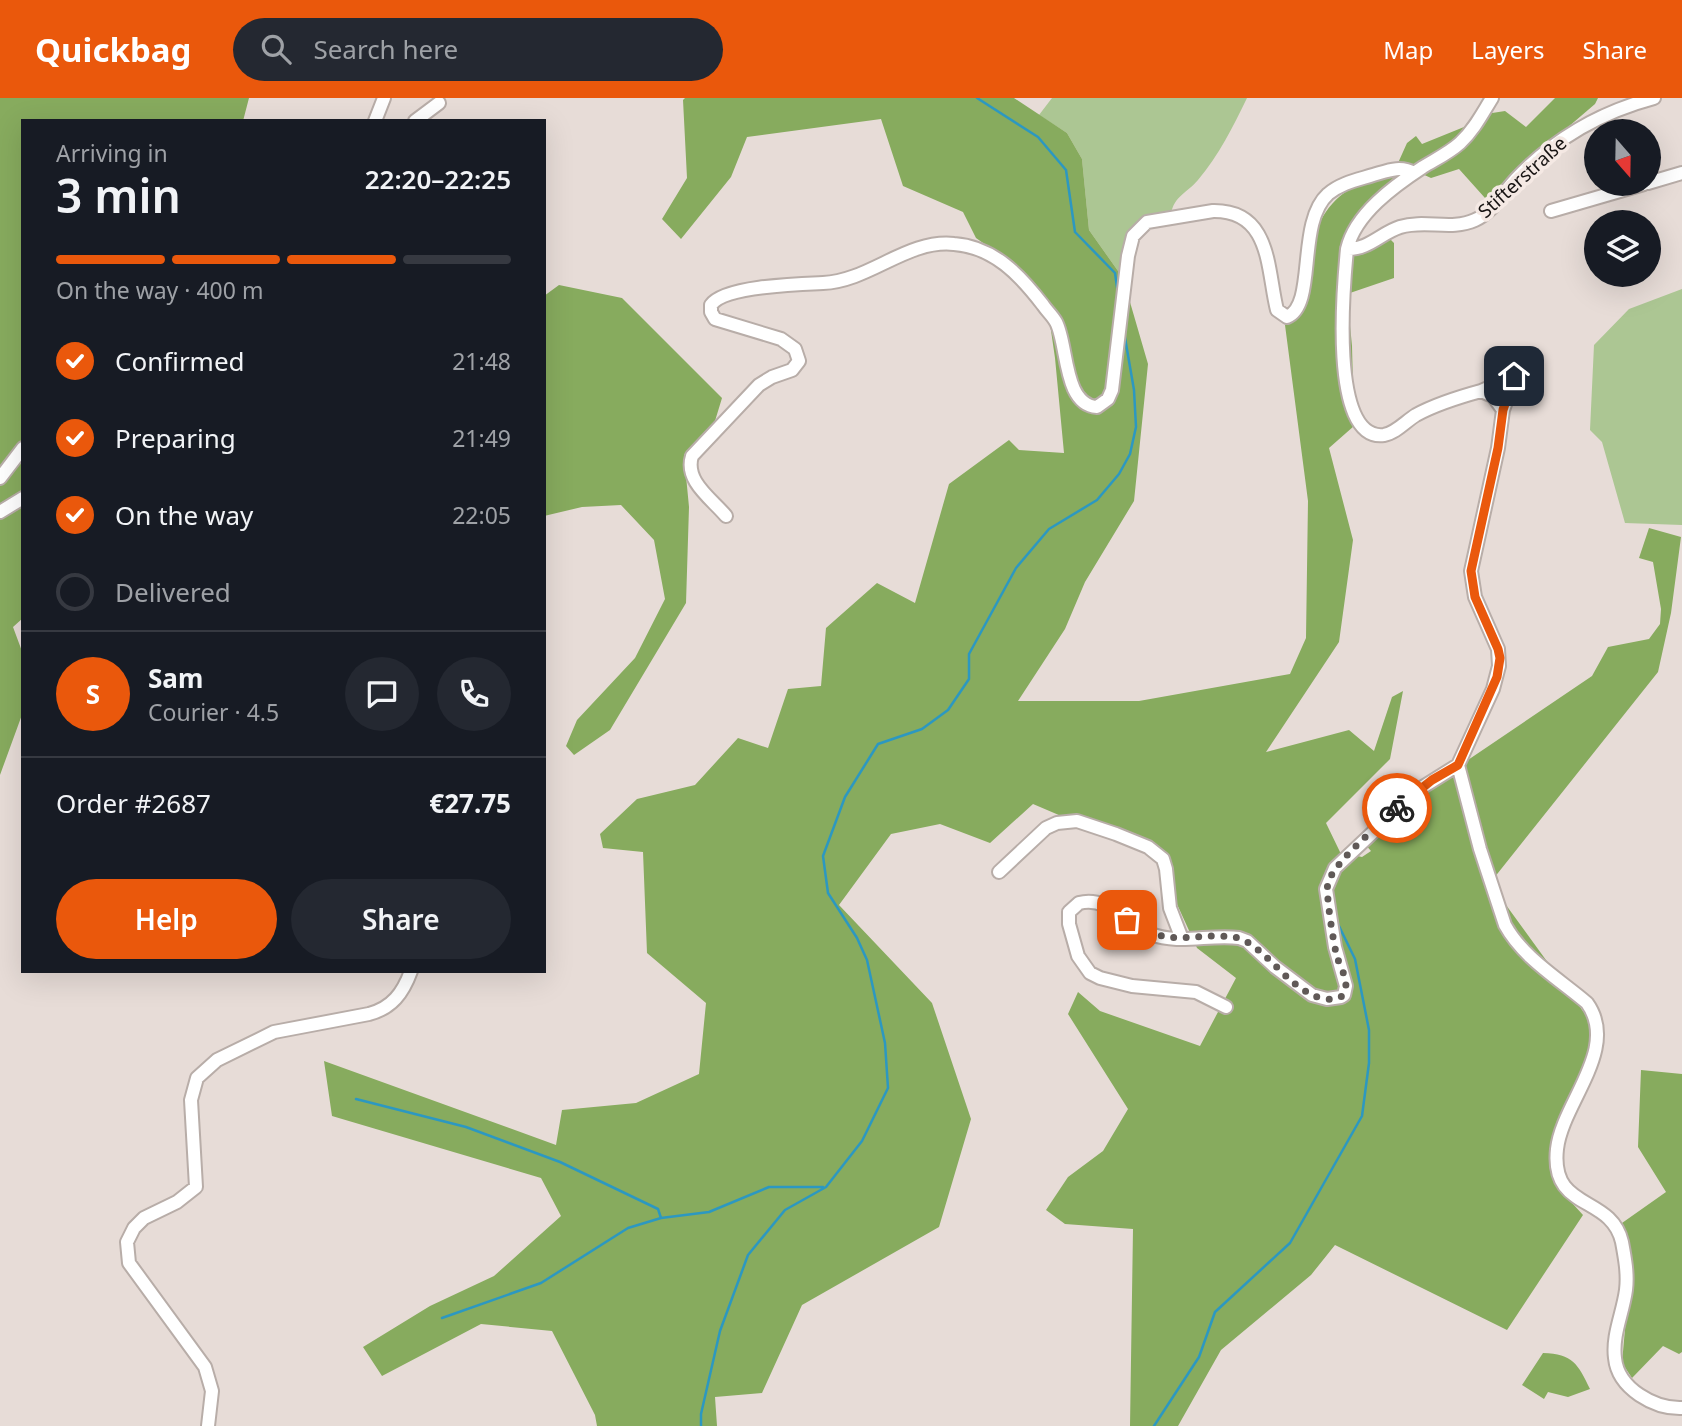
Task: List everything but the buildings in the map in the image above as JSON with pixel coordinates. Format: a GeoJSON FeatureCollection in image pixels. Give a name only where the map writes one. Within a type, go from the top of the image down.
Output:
{"type":"FeatureCollection","features":[{"type":"Feature","properties":{"kind":"street"},"geometry":{"type":"LineString","coordinates":[[375,119],[384,98]]}},
{"type":"Feature","properties":{"kind":"street"},"geometry":{"type":"LineString","coordinates":[[1226,1007],[1196,992],[1142,988],[1115,983],[1090,973],[1079,956],[1068,916],[1072,908],[1079,903],[1097,901],[1150,934],[1167,939],[1239,938],[1247,941],[1275,967],[1312,995],[1328,999],[1344,995],[1346,986],[1335,947],[1327,897],[1330,876],[1379,825],[1418,790],[1458,765],[1493,689],[1499,666],[1498,649],[1475,597],[1471,578],[1472,559],[1498,448],[1503,410],[1514,376],[1425,411],[1383,435],[1373,434],[1365,428],[1353,408],[1343,365],[1347,249],[1357,223],[1368,211],[1414,173],[1460,143],[1492,98]]}},
{"type":"Feature","properties":{"kind":"street","name":"Stifterstraße"},"geometry":{"type":"LineString","coordinates":[[1347,249],[1358,250],[1366,247],[1378,238],[1409,225],[1462,225],[1475,220],[1488,212],[1528,167],[1568,135],[1604,115],[1654,98]]}},
{"type":"Feature","properties":{"kind":"street"},"geometry":{"type":"LineString","coordinates":[[418,119],[439,103]]}},
{"type":"Feature","properties":{"kind":"street"},"geometry":{"type":"LineString","coordinates":[[726,516],[694,481],[690,465],[692,456],[759,385],[792,370],[799,358],[795,349],[781,339],[715,319],[711,309],[716,299],[775,285],[841,281],[919,249],[946,243],[972,247],[1005,264],[1022,278],[1054,318],[1075,392],[1089,405],[1101,405],[1112,390],[1131,244],[1137,230],[1147,222],[1213,211],[1223,211],[1242,218],[1251,225],[1264,246],[1273,279],[1277,310],[1287,317],[1294,314],[1303,299],[1310,229],[1327,195],[1347,183],[1390,170],[1400,168],[1414,173]]}},
{"type":"Feature","properties":{"kind":"street"},"geometry":{"type":"LineString","coordinates":[[1661,179],[1682,173]]}},
{"type":"Feature","properties":{"kind":"street"},"geometry":{"type":"LineString","coordinates":[[1551,211],[1602,196]]}},
{"type":"Feature","properties":{"kind":"street"},"geometry":{"type":"LineString","coordinates":[[1481,391],[1493,396],[1503,410]]}},
{"type":"Feature","properties":{"kind":"street"},"geometry":{"type":"LineString","coordinates":[[0,478],[21,450]]}},
{"type":"Feature","properties":{"kind":"street"},"geometry":{"type":"LineString","coordinates":[[0,512],[21,499]]}},
{"type":"Feature","properties":{"kind":"street"},"geometry":{"type":"LineString","coordinates":[[1458,765],[1480,849],[1505,925],[1517,943],[1587,1003],[1592,1011],[1596,1035],[1595,1051],[1559,1136],[1556,1169],[1570,1194],[1607,1216],[1619,1233],[1627,1277],[1615,1340],[1616,1365],[1642,1397],[1664,1408],[1682,1408]]}},
{"type":"Feature","properties":{"kind":"street"},"geometry":{"type":"LineString","coordinates":[[999,872],[1046,828],[1057,822],[1077,821],[1116,834],[1148,848],[1163,859],[1170,908],[1182,939]]}},
{"type":"Feature","properties":{"kind":"street"},"geometry":{"type":"LineString","coordinates":[[208,1426],[212,1391],[205,1367],[129,1263],[127,1242],[134,1228],[144,1218],[177,1202],[196,1187],[191,1100],[197,1078],[217,1060],[274,1032],[382,1009],[397,998],[410,973]]}},
{"type":"Feature","properties":{"kind":"green space"},"geometry":{"type":"Polygon","coordinates":[[[0,98],[249,98],[244,119],[21,119],[21,620],[13,627],[21,649],[21,717],[0,775],[0,98]]]}},
{"type":"Feature","properties":{"kind":"green space"},"geometry":{"type":"Polygon","coordinates":[[[685,98],[1014,98],[1067,133],[1082,159],[1089,230],[1123,278],[1148,364],[1134,501],[1085,582],[1065,629],[1018,701],[1139,701],[1290,674],[1306,638],[1308,501],[1285,325],[1304,310],[1314,239],[1328,209],[1355,186],[1397,174],[1359,215],[1343,250],[1387,236],[1394,243],[1394,278],[1347,294],[1352,346],[1354,426],[1329,448],[1353,540],[1339,642],[1266,752],[1349,730],[1374,751],[1392,697],[1403,691],[1390,759],[1326,823],[1340,852],[1362,857],[1371,851],[1364,843],[1462,764],[1592,676],[1608,647],[1649,639],[1660,624],[1661,609],[1653,562],[1639,558],[1649,528],[1681,537],[1671,613],[1658,672],[1490,883],[1591,1022],[1593,1056],[1556,1129],[1551,1164],[1562,1192],[1583,1215],[1507,1330],[1335,1245],[1311,1275],[1221,1350],[1178,1426],[1130,1426],[1133,1229],[1065,1224],[1046,1210],[1068,1177],[1103,1151],[1128,1109],[1068,1014],[1078,992],[1100,1011],[1200,1046],[1236,978],[1197,948],[1155,856],[1033,804],[990,843],[940,824],[891,834],[839,905],[932,1003],[971,1119],[939,1227],[802,1305],[762,1393],[715,1397],[717,1426],[597,1426],[595,1415],[552,1331],[481,1324],[382,1376],[363,1347],[430,1306],[494,1276],[561,1216],[541,1178],[332,1116],[324,1061],[556,1145],[562,1110],[636,1103],[699,1074],[706,1003],[647,953],[643,852],[603,848],[600,834],[637,799],[695,785],[738,738],[768,748],[788,689],[821,686],[826,628],[877,583],[915,603],[949,484],[1009,440],[1019,450],[1064,453],[1047,303],[1017,267],[976,238],[963,212],[903,186],[881,119],[747,137],[731,177],[681,239],[662,219],[687,178],[685,98]]]}},
{"type":"Feature","properties":{"kind":"green space"},"geometry":{"type":"Polygon","coordinates":[[[1052,98],[1247,98],[1213,161],[1178,199],[1171,214],[1144,219],[1123,278],[1089,230],[1082,159],[1067,133],[1039,115],[1052,98]]]}},
{"type":"Feature","properties":{"kind":"green space"},"geometry":{"type":"Polygon","coordinates":[[[1555,98],[1598,98],[1595,104],[1485,198],[1459,169],[1431,178],[1398,163],[1407,143],[1416,136],[1422,144],[1464,127],[1473,116],[1505,111],[1526,127],[1555,98]]]}},
{"type":"Feature","properties":{"kind":"green space"},"geometry":{"type":"Polygon","coordinates":[[[559,285],[622,298],[722,398],[715,421],[684,455],[689,507],[686,603],[610,730],[574,755],[566,746],[577,720],[635,658],[665,599],[654,540],[621,505],[582,507],[546,516],[546,295],[559,285]]]}},
{"type":"Feature","properties":{"kind":"green space"},"geometry":{"type":"Polygon","coordinates":[[[1682,289],[1682,525],[1625,523],[1602,442],[1590,430],[1594,345],[1629,309],[1682,289]]]}},
{"type":"Feature","properties":{"kind":"green space"},"geometry":{"type":"Polygon","coordinates":[[[1641,1070],[1682,1074],[1682,1352],[1679,1354],[1663,1346],[1632,1378],[1622,1363],[1631,1261],[1622,1223],[1666,1192],[1638,1147],[1641,1070]]]}},
{"type":"Feature","properties":{"kind":"green space"},"geometry":{"type":"Polygon","coordinates":[[[1543,1353],[1568,1358],[1578,1367],[1590,1389],[1568,1397],[1548,1392],[1544,1399],[1522,1385],[1543,1353]]]}},
{"type":"Feature","properties":{"kind":"waterway"},"geometry":{"type":"LineString","coordinates":[[977,98],[1038,137],[1066,170],[1075,232],[1115,273],[1118,294]]}},
{"type":"Feature","properties":{"kind":"waterway"},"geometry":{"type":"LineString","coordinates":[[701,1426],[701,1414],[720,1331],[748,1255],[785,1210],[826,1187],[862,1141],[888,1088],[885,1043],[867,960],[857,938],[828,893],[823,856],[845,797],[878,744],[922,729],[948,710],[969,679],[969,654],[1016,568],[1049,529],[1097,500],[1119,474],[1130,454],[1136,427],[1134,390],[1124,332]]}},
{"type":"Feature","properties":{"kind":"waterway"},"geometry":{"type":"LineString","coordinates":[[1154,1426],[1199,1357],[1215,1312],[1290,1243],[1362,1116],[1369,1063],[1369,1030],[1355,959],[1337,922]]}},
{"type":"Feature","properties":{"kind":"waterway"},"geometry":{"type":"LineString","coordinates":[[356,1099],[466,1127],[560,1162],[658,1209],[661,1218]]}},
{"type":"Feature","properties":{"kind":"waterway"},"geometry":{"type":"LineString","coordinates":[[442,1318],[541,1283],[628,1228],[661,1218],[709,1212],[769,1187],[823,1187]]}},
{"type":"Feature","properties":{"kind":"way so far"},"geometry":{"type":"LineString","coordinates":[[1127,920],[1139,929],[1167,939],[1230,936],[1239,938],[1247,941],[1275,967],[1312,995],[1328,999],[1341,997],[1346,986],[1335,947],[1327,897],[1330,876],[1397,808]]}},
{"type":"Feature","properties":{"kind":"route"},"geometry":{"type":"LineString","coordinates":[[1397,808],[1432,780],[1458,765],[1497,677],[1500,658],[1498,649],[1475,597],[1471,571],[1498,448],[1503,410],[1514,376]]}}]}
